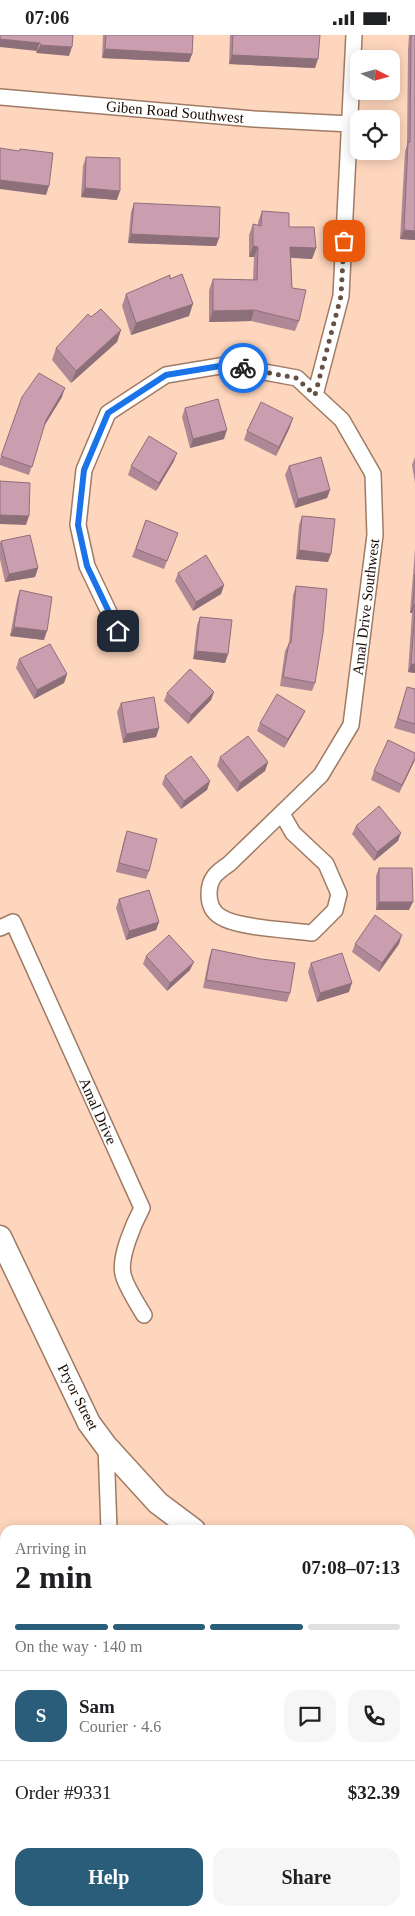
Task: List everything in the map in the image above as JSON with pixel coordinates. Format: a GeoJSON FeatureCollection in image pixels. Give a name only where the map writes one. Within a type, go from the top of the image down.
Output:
{"type":"FeatureCollection","features":[{"type":"Feature","properties":{"kind":"main road","name":"Pryor Street"},"geometry":{"type":"LineString","coordinates":[[0,1237],[89,1423],[106,1447],[158,1503],[187,1525]]}},
{"type":"Feature","properties":{"kind":"street"},"geometry":{"type":"LineString","coordinates":[[351,110],[354,35]]}},
{"type":"Feature","properties":{"kind":"street","name":"Giben Road Southwest"},"geometry":{"type":"LineString","coordinates":[[0,97],[254,119],[350,124]]}},
{"type":"Feature","properties":{"kind":"street"},"geometry":{"type":"LineString","coordinates":[[315,395],[341,296],[350,124]]}},
{"type":"Feature","properties":{"kind":"street","name":"Amal Drive Southwest"},"geometry":{"type":"LineString","coordinates":[[118,631],[87,566],[78,525],[84,470],[108,413],[166,375],[226,365],[296,378],[342,420],[373,474],[375,535],[350,725],[321,775],[229,864],[214,874],[209,886],[210,904],[219,916],[236,923],[312,933],[335,910],[339,894],[326,864],[293,833],[282,814]]}},
{"type":"Feature","properties":{"kind":"street","name":"Amal Drive"},"geometry":{"type":"LineString","coordinates":[[0,928],[13,922],[142,1208],[125,1248],[122,1273],[144,1315]]}},
{"type":"Feature","properties":{"kind":"street"},"geometry":{"type":"LineString","coordinates":[[106,1447],[109,1525]]}},
{"type":"Feature","properties":{"kind":"building"},"geometry":{"type":"Polygon","coordinates":[[[0,35],[73,35],[72,47],[40,45],[40,43],[0,39],[0,35]]]}},
{"type":"Feature","properties":{"kind":"building"},"geometry":{"type":"Polygon","coordinates":[[[106,35],[193,35],[192,54],[105,49],[106,35]]]}},
{"type":"Feature","properties":{"kind":"building"},"geometry":{"type":"Polygon","coordinates":[[[233,35],[320,35],[318,59],[232,55],[233,35]]]}},
{"type":"Feature","properties":{"kind":"building"},"geometry":{"type":"Polygon","coordinates":[[[411,35],[415,35],[415,231],[404,230],[408,142],[410,142],[411,35]]]}},
{"type":"Feature","properties":{"kind":"building"},"geometry":{"type":"Polygon","coordinates":[[[0,148],[53,153],[49,186],[0,180],[0,148]]]}},
{"type":"Feature","properties":{"kind":"building"},"geometry":{"type":"Polygon","coordinates":[[[86,157],[120,158],[120,191],[85,188],[86,157]]]}},
{"type":"Feature","properties":{"kind":"building"},"geometry":{"type":"Polygon","coordinates":[[[134,203],[220,207],[219,238],[131,234],[134,203]]]}},
{"type":"Feature","properties":{"kind":"building"},"geometry":{"type":"Polygon","coordinates":[[[262,211],[289,213],[289,227],[314,227],[316,248],[290,247],[292,288],[306,290],[299,321],[254,310],[213,311],[213,279],[257,280],[258,247],[253,246],[253,224],[261,226],[262,211]]]}},
{"type":"Feature","properties":{"kind":"building"},"geometry":{"type":"Polygon","coordinates":[[[182,274],[193,304],[136,323],[126,294],[170,275],[170,279],[182,274]]]}},
{"type":"Feature","properties":{"kind":"building"},"geometry":{"type":"Polygon","coordinates":[[[101,309],[121,330],[76,371],[56,348],[88,314],[91,317],[101,309]]]}},
{"type":"Feature","properties":{"kind":"building"},"geometry":{"type":"Polygon","coordinates":[[[39,373],[65,388],[46,420],[32,467],[1,456],[22,397],[39,373]]]}},
{"type":"Feature","properties":{"kind":"building"},"geometry":{"type":"Polygon","coordinates":[[[218,399],[227,430],[193,439],[185,408],[218,399]]]}},
{"type":"Feature","properties":{"kind":"building"},"geometry":{"type":"Polygon","coordinates":[[[261,402],[293,418],[279,447],[247,431],[261,402]]]}},
{"type":"Feature","properties":{"kind":"building"},"geometry":{"type":"Polygon","coordinates":[[[149,436],[177,453],[159,483],[131,466],[149,436]]]}},
{"type":"Feature","properties":{"kind":"building"},"geometry":{"type":"Polygon","coordinates":[[[321,457],[330,490],[298,499],[289,466],[321,457]]]}},
{"type":"Feature","properties":{"kind":"building"},"geometry":{"type":"Polygon","coordinates":[[[0,481],[30,483],[29,516],[0,515],[0,481]]]}},
{"type":"Feature","properties":{"kind":"building"},"geometry":{"type":"Polygon","coordinates":[[[302,516],[335,519],[331,554],[299,550],[302,516]]]}},
{"type":"Feature","properties":{"kind":"building"},"geometry":{"type":"Polygon","coordinates":[[[146,520],[178,533],[167,561],[136,549],[146,520]]]}},
{"type":"Feature","properties":{"kind":"building"},"geometry":{"type":"Polygon","coordinates":[[[30,535],[38,568],[9,574],[1,541],[30,535]]]}},
{"type":"Feature","properties":{"kind":"building"},"geometry":{"type":"Polygon","coordinates":[[[206,555],[224,585],[196,602],[178,573],[206,555]]]}},
{"type":"Feature","properties":{"kind":"building"},"geometry":{"type":"Polygon","coordinates":[[[415,575],[415,605],[413,604],[415,575]]]}},
{"type":"Feature","properties":{"kind":"building"},"geometry":{"type":"Polygon","coordinates":[[[296,586],[327,589],[323,633],[315,683],[283,677],[289,643],[291,643],[296,586]]]}},
{"type":"Feature","properties":{"kind":"building"},"geometry":{"type":"Polygon","coordinates":[[[20,590],[52,597],[47,631],[14,627],[20,590]]]}},
{"type":"Feature","properties":{"kind":"building"},"geometry":{"type":"Polygon","coordinates":[[[415,610],[415,664],[411,664],[415,610]]]}},
{"type":"Feature","properties":{"kind":"building"},"geometry":{"type":"Polygon","coordinates":[[[200,617],[232,620],[228,654],[196,651],[200,617]]]}},
{"type":"Feature","properties":{"kind":"building"},"geometry":{"type":"Polygon","coordinates":[[[50,644],[67,674],[37,690],[19,659],[50,644]]]}},
{"type":"Feature","properties":{"kind":"building"},"geometry":{"type":"Polygon","coordinates":[[[190,669],[214,692],[191,715],[167,693],[190,669]]]}},
{"type":"Feature","properties":{"kind":"building"},"geometry":{"type":"Polygon","coordinates":[[[407,687],[415,689],[415,724],[398,719],[407,687]]]}},
{"type":"Feature","properties":{"kind":"building"},"geometry":{"type":"Polygon","coordinates":[[[277,694],[305,711],[288,739],[260,723],[277,694]]]}},
{"type":"Feature","properties":{"kind":"building"},"geometry":{"type":"Polygon","coordinates":[[[154,697],[159,728],[126,734],[121,703],[154,697]]]}},
{"type":"Feature","properties":{"kind":"building"},"geometry":{"type":"Polygon","coordinates":[[[248,736],[268,762],[240,783],[220,757],[248,736]]]}},
{"type":"Feature","properties":{"kind":"building"},"geometry":{"type":"Polygon","coordinates":[[[388,740],[415,753],[415,758],[402,785],[374,771],[388,740]]]}},
{"type":"Feature","properties":{"kind":"building"},"geometry":{"type":"Polygon","coordinates":[[[191,756],[210,781],[184,801],[165,776],[191,756]]]}},
{"type":"Feature","properties":{"kind":"building"},"geometry":{"type":"Polygon","coordinates":[[[379,806],[401,833],[377,852],[356,826],[379,806]]]}},
{"type":"Feature","properties":{"kind":"building"},"geometry":{"type":"Polygon","coordinates":[[[127,831],[157,839],[149,871],[119,863],[127,831]]]}},
{"type":"Feature","properties":{"kind":"building"},"geometry":{"type":"Polygon","coordinates":[[[379,868],[412,868],[413,902],[379,902],[379,868]]]}},
{"type":"Feature","properties":{"kind":"building"},"geometry":{"type":"Polygon","coordinates":[[[149,890],[159,922],[129,931],[119,899],[149,890]]]}},
{"type":"Feature","properties":{"kind":"building"},"geometry":{"type":"Polygon","coordinates":[[[375,915],[402,935],[382,963],[355,944],[375,915]]]}},
{"type":"Feature","properties":{"kind":"building"},"geometry":{"type":"Polygon","coordinates":[[[169,935],[194,962],[170,983],[146,956],[169,935]]]}},
{"type":"Feature","properties":{"kind":"building"},"geometry":{"type":"Polygon","coordinates":[[[212,949],[261,959],[295,963],[290,993],[206,980],[212,949]]]}},
{"type":"Feature","properties":{"kind":"building"},"geometry":{"type":"Polygon","coordinates":[[[342,953],[352,983],[320,993],[311,963],[342,953]]]}},
{"type":"Feature","properties":{"kind":"way so far"},"geometry":{"type":"LineString","coordinates":[[243,368],[296,378],[315,395],[341,296],[344,241]]}},
{"type":"Feature","properties":{"kind":"route"},"geometry":{"type":"LineString","coordinates":[[118,631],[87,566],[78,525],[84,470],[108,413],[166,375],[226,365],[243,368]]}}]}
